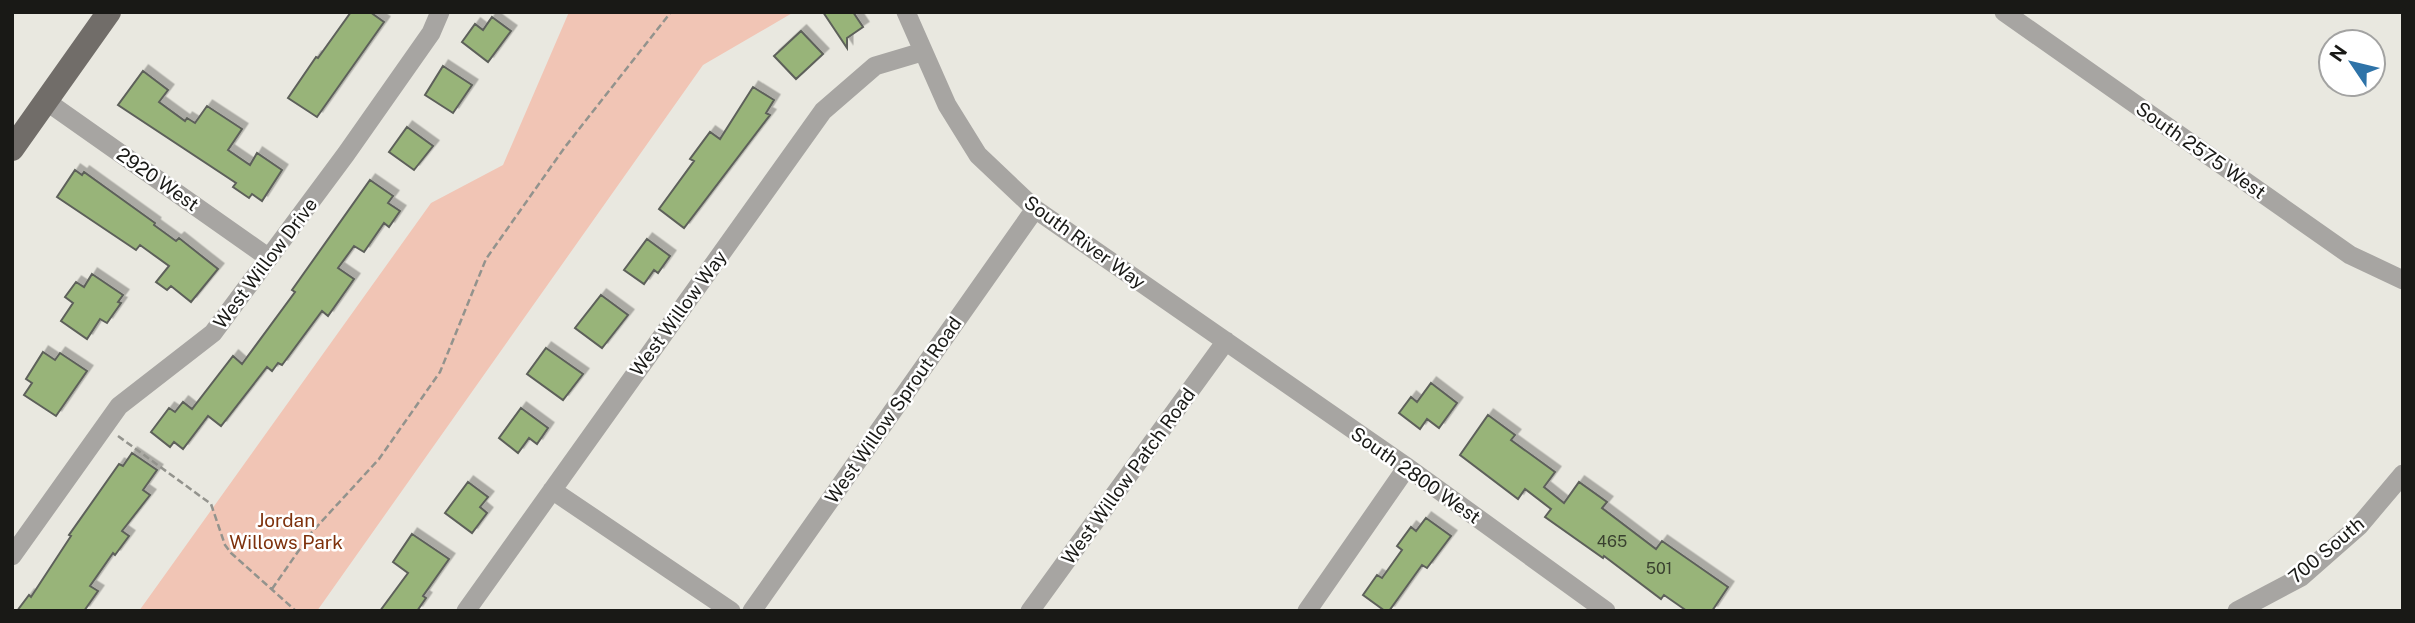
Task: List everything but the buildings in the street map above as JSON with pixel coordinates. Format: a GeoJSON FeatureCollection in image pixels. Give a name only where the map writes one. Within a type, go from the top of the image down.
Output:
{"type":"FeatureCollection","features":[{"type":"Feature","properties":{"kind":"main road"},"geometry":{"type":"LineString","coordinates":[[12,149],[109,12]]}},
{"type":"Feature","properties":{"kind":"street","name":"West Willow Drive"},"geometry":{"type":"LineString","coordinates":[[12,556],[119,406],[213,333],[346,154],[431,33],[440,12]]}},
{"type":"Feature","properties":{"kind":"street","name":"South River Way"},"geometry":{"type":"LineString","coordinates":[[906,12],[947,105],[978,155],[1035,209],[1226,341]]}},
{"type":"Feature","properties":{"kind":"street","name":"South 2575 West"},"geometry":{"type":"LineString","coordinates":[[2004,12],[2350,255],[2403,280]]}},
{"type":"Feature","properties":{"kind":"street","name":"West Willow Way"},"geometry":{"type":"LineString","coordinates":[[466,611],[823,111],[875,66],[922,52]]}},
{"type":"Feature","properties":{"kind":"street","name":"2920 West"},"geometry":{"type":"LineString","coordinates":[[46,102],[269,257]]}},
{"type":"Feature","properties":{"kind":"street","name":"West Willow Sprout Road"},"geometry":{"type":"LineString","coordinates":[[752,611],[1035,209]]}},
{"type":"Feature","properties":{"kind":"street","name":"South 2800 West"},"geometry":{"type":"LineString","coordinates":[[1226,341],[1407,467],[1606,611]]}},
{"type":"Feature","properties":{"kind":"street","name":"West Willow Patch Road"},"geometry":{"type":"LineString","coordinates":[[1030,611],[1226,341]]}},
{"type":"Feature","properties":{"kind":"street"},"geometry":{"type":"LineString","coordinates":[[1307,611],[1407,467]]}},
{"type":"Feature","properties":{"kind":"street","name":"700 South"},"geometry":{"type":"LineString","coordinates":[[2237,611],[2301,577],[2359,526],[2403,474]]}},
{"type":"Feature","properties":{"kind":"street"},"geometry":{"type":"LineString","coordinates":[[552,490],[731,611]]}},
{"type":"Feature","properties":{"kind":"path"},"geometry":{"type":"LineString","coordinates":[[272,589],[311,533],[379,459],[440,372],[486,259],[565,147],[671,12]]}},
{"type":"Feature","properties":{"kind":"path"},"geometry":{"type":"LineString","coordinates":[[104,426],[211,504],[225,545],[296,611]]}},
{"type":"Feature","properties":{"kind":"green space","name":"Jordan Willows Park"},"geometry":{"type":"Polygon","coordinates":[[[569,12],[794,12],[703,65],[317,611],[139,611],[431,203],[503,165],[569,12]]]}}]}
